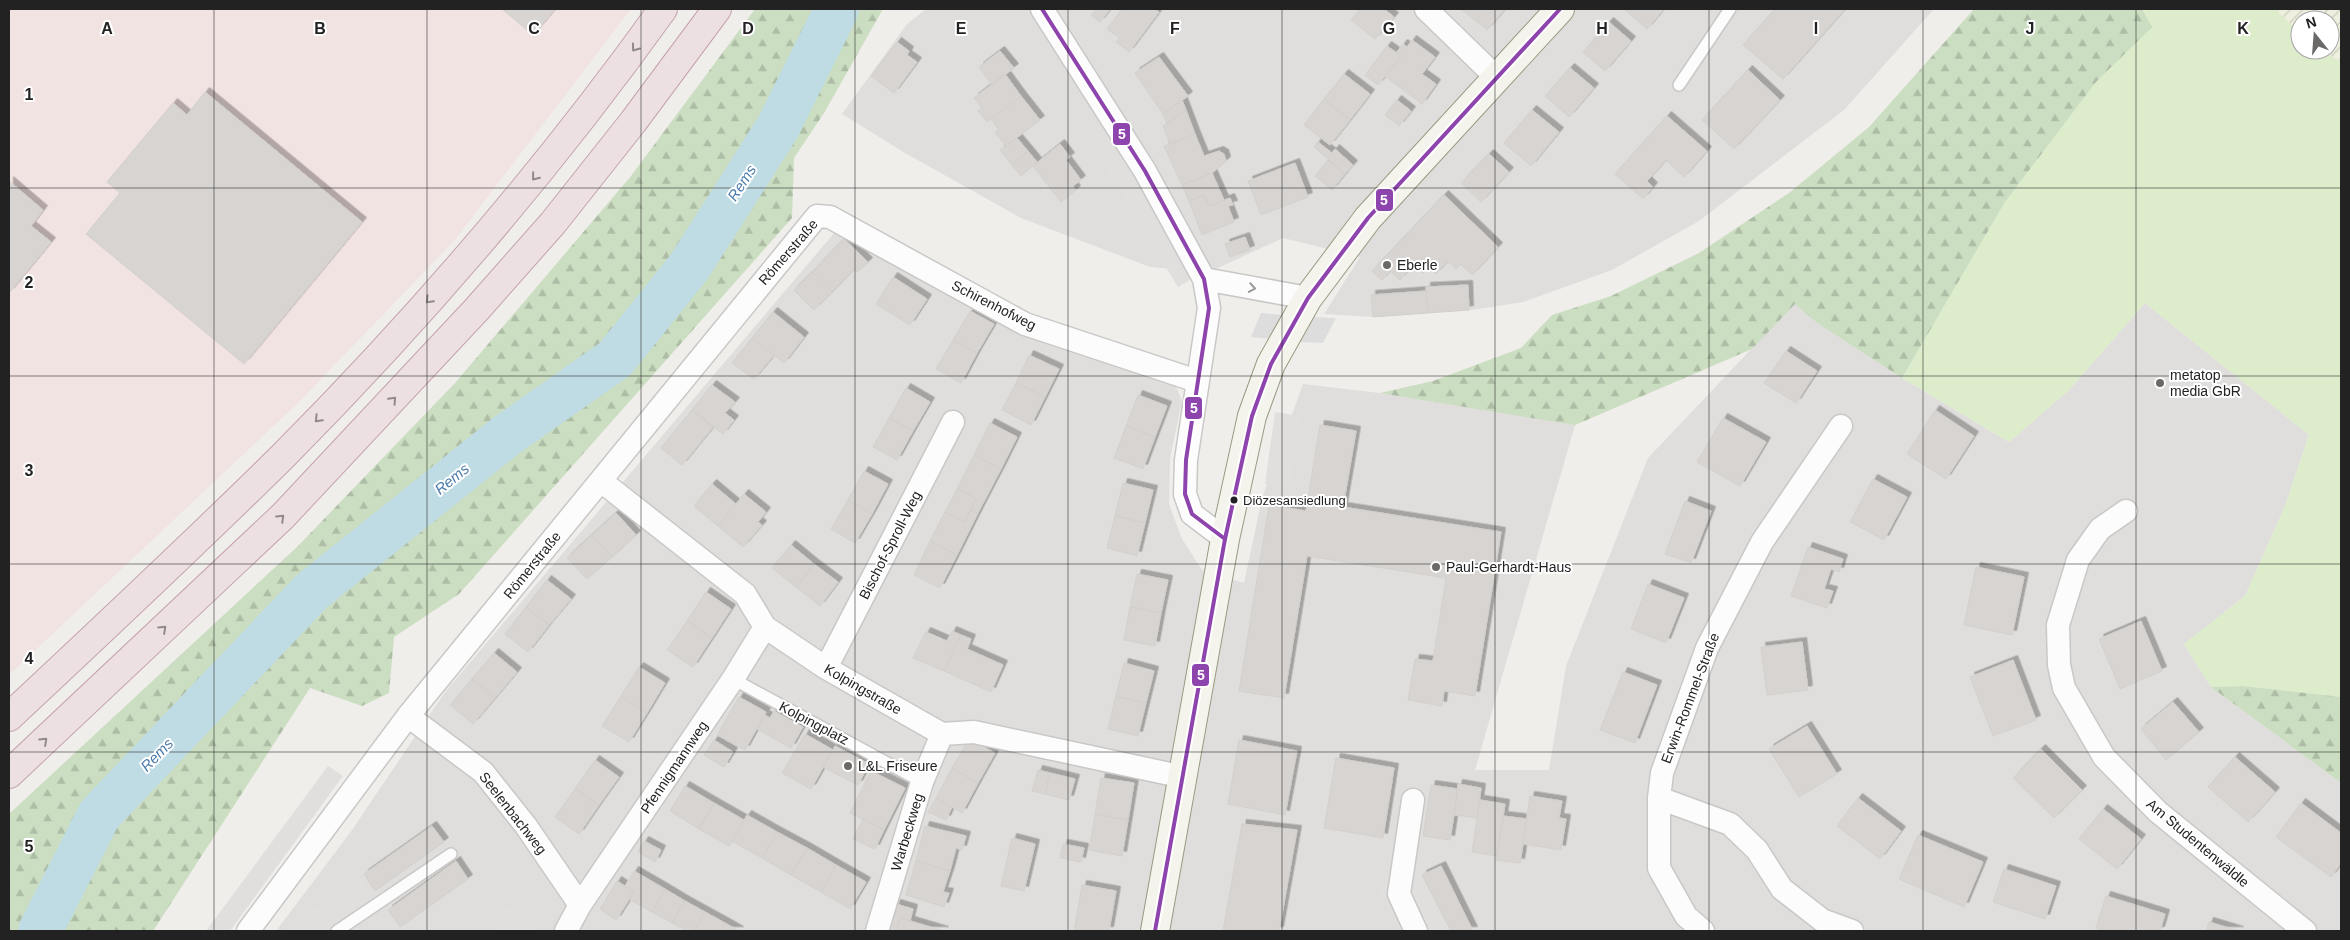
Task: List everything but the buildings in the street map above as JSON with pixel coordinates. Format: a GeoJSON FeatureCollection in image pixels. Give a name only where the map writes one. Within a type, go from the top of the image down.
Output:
{"type":"FeatureCollection","features":[{"type":"Feature","properties":{"kind":"highway"},"geometry":{"type":"LineString","coordinates":[[9,717],[262,476],[360,375],[516,201],[607,86],[663,9]]}},
{"type":"Feature","properties":{"kind":"highway"},"geometry":{"type":"LineString","coordinates":[[9,774],[283,516],[470,316],[559,215],[633,122],[717,9]]}},
{"type":"Feature","properties":{"kind":"street"},"geometry":{"type":"LineString","coordinates":[[1042,9],[1145,171],[1204,279],[1209,308],[1186,460],[1185,494],[1192,514],[1225,539]]}},
{"type":"Feature","properties":{"kind":"street"},"geometry":{"type":"LineString","coordinates":[[1426,9],[1498,79]]}},
{"type":"Feature","properties":{"kind":"street"},"geometry":{"type":"LineString","coordinates":[[1155,931],[1225,539],[1252,416],[1271,364],[1308,298],[1368,218],[1498,79],[1560,9]]}},
{"type":"Feature","properties":{"kind":"street","name":"Römerstraße"},"geometry":{"type":"LineString","coordinates":[[248,931],[408,716],[807,227],[817,216],[830,217]]}},
{"type":"Feature","properties":{"kind":"street","name":"Schirenhofweg"},"geometry":{"type":"LineString","coordinates":[[830,217],[1025,324],[1197,380]]}},
{"type":"Feature","properties":{"kind":"street"},"geometry":{"type":"LineString","coordinates":[[1204,279],[1308,298]]}},
{"type":"Feature","properties":{"kind":"street","name":"Bischof-Sproll-Weg"},"geometry":{"type":"LineString","coordinates":[[826,668],[953,422]]}},
{"type":"Feature","properties":{"kind":"street","name":"Erwin-Rommel-Straße"},"geometry":{"type":"LineString","coordinates":[[1704,931],[1686,916],[1659,868],[1659,798],[1662,773],[1707,648],[1762,542],[1841,426]]}},
{"type":"Feature","properties":{"kind":"street","name":"Kolpingstraße"},"geometry":{"type":"LineString","coordinates":[[601,481],[745,594],[765,627],[826,668],[942,734]]}},
{"type":"Feature","properties":{"kind":"street","name":"Am Studentenwäldle"},"geometry":{"type":"LineString","coordinates":[[2126,511],[2100,528],[2078,560],[2058,625],[2059,665],[2064,688],[2104,757],[2158,812],[2305,931]]}},
{"type":"Feature","properties":{"kind":"street","name":"Pfennigmannweg"},"geometry":{"type":"LineString","coordinates":[[580,905],[733,679],[765,627]]}},
{"type":"Feature","properties":{"kind":"street","name":"Seelenbachweg"},"geometry":{"type":"LineString","coordinates":[[408,716],[483,772],[526,826],[580,905]]}},
{"type":"Feature","properties":{"kind":"street"},"geometry":{"type":"LineString","coordinates":[[942,734],[974,732],[1184,777]]}},
{"type":"Feature","properties":{"kind":"street","name":"Warbeckweg"},"geometry":{"type":"LineString","coordinates":[[877,931],[922,782],[942,734]]}},
{"type":"Feature","properties":{"kind":"street"},"geometry":{"type":"LineString","coordinates":[[1659,798],[1730,824],[1757,850],[1782,890],[1822,920],[1852,931]]}},
{"type":"Feature","properties":{"kind":"street"},"geometry":{"type":"LineString","coordinates":[[1413,800],[1399,894],[1416,931]]}},
{"type":"Feature","properties":{"kind":"street"},"geometry":{"type":"LineString","coordinates":[[566,931],[580,905]]}},
{"type":"Feature","properties":{"kind":"lane"},"geometry":{"type":"LineString","coordinates":[[1679,85],[1730,9]]}},
{"type":"Feature","properties":{"kind":"lane","name":"Kolpingplatz"},"geometry":{"type":"LineString","coordinates":[[733,679],[922,782]]}},
{"type":"Feature","properties":{"kind":"lane"},"geometry":{"type":"LineString","coordinates":[[337,931],[451,854]]}},
{"type":"Feature","properties":{"kind":"shaded area"},"geometry":{"type":"Polygon","coordinates":[[[9,9],[631,9],[454,241],[298,403],[9,675],[9,9]]]}},
{"type":"Feature","properties":{"kind":"shaded area"},"geometry":{"type":"Polygon","coordinates":[[[926,9],[1934,9],[1844,110],[1699,221],[1612,270],[1523,302],[1472,310],[1373,317],[1324,314],[1360,257],[1283,238],[1209,272],[1150,267],[1021,218],[905,153],[842,114],[907,24],[926,9]]]}},
{"type":"Feature","properties":{"kind":"shaded area"},"geometry":{"type":"Polygon","coordinates":[[[1101,122],[1195,277],[1178,287],[1084,132],[1101,122]]]}},
{"type":"Feature","properties":{"kind":"shaded area"},"geometry":{"type":"Polygon","coordinates":[[[835,232],[1049,343],[1176,386],[1182,401],[1170,458],[1169,504],[1182,539],[1202,570],[1244,583],[1262,498],[1303,384],[1456,402],[1575,425],[1475,770],[1549,770],[1566,666],[1648,458],[1795,303],[1817,323],[1902,378],[2009,442],[2068,391],[2145,303],[2309,435],[2285,506],[2245,596],[2184,644],[2211,687],[2341,783],[2341,931],[276,931],[352,830],[445,692],[835,232]]]}},
{"type":"Feature","properties":{"kind":"shaded area"},"geometry":{"type":"Polygon","coordinates":[[[1275,412],[1300,416],[1290,488],[1265,484],[1275,412]]]}},
{"type":"Feature","properties":{"kind":"shaded area"},"geometry":{"type":"Polygon","coordinates":[[[761,651],[928,740],[907,780],[741,688],[761,651]]]}},
{"type":"Feature","properties":{"kind":"shaded area"},"geometry":{"type":"Polygon","coordinates":[[[328,766],[343,776],[230,931],[206,931],[328,766]]]}},
{"type":"Feature","properties":{"kind":"shaded area"},"geometry":{"type":"Polygon","coordinates":[[[1419,870],[1449,931],[1400,931],[1379,890],[1419,870]]]}},
{"type":"Feature","properties":{"kind":"shaded area"},"geometry":{"type":"Polygon","coordinates":[[[360,877],[373,896],[323,931],[282,931],[360,877]]]}},
{"type":"Feature","properties":{"kind":"shaded area"},"geometry":{"type":"Polygon","coordinates":[[[485,893],[538,929],[537,931],[497,931],[471,914],[485,893]]]}},
{"type":"Feature","properties":{"kind":"green space"},"geometry":{"type":"Polygon","coordinates":[[[755,9],[883,9],[824,113],[794,158],[792,218],[459,594],[394,637],[389,693],[362,706],[310,688],[153,931],[9,931],[9,814],[297,547],[455,383],[631,176],[755,9]]]}},
{"type":"Feature","properties":{"kind":"green space"},"geometry":{"type":"Polygon","coordinates":[[[1974,9],[2142,9],[2152,27],[2096,82],[2005,202],[1902,378],[1817,323],[1795,304],[1752,349],[1575,425],[1380,393],[1433,381],[1521,348],[1552,315],[1611,296],[1699,253],[1789,193],[1869,127],[1974,9]]]}},
{"type":"Feature","properties":{"kind":"green space"},"geometry":{"type":"Polygon","coordinates":[[[2142,9],[2275,9],[2290,23],[2290,60],[2338,60],[2341,62],[2341,697],[2243,686],[2211,687],[2184,644],[2245,596],[2285,506],[2309,435],[2145,303],[2068,391],[2009,442],[1902,378],[2005,202],[2096,82],[2151,27],[2142,9]]]}},
{"type":"Feature","properties":{"kind":"green space"},"geometry":{"type":"Polygon","coordinates":[[[2275,9],[2341,9],[2341,62],[2338,60],[2340,60],[2340,10],[2290,10],[2290,23],[2275,9]]]}},
{"type":"Feature","properties":{"kind":"green space"},"geometry":{"type":"Polygon","coordinates":[[[2243,686],[2341,697],[2341,783],[2211,687],[2243,686]]]}},
{"type":"Feature","properties":{"kind":"pier"},"geometry":{"type":"Polygon","coordinates":[[[1261,313],[1336,318],[1323,343],[1301,342],[1251,337],[1261,313]]]}},
{"type":"Feature","properties":{"kind":"waterway","name":"Rems"},"geometry":{"type":"LineString","coordinates":[[40,931],[99,815],[312,591],[507,435],[615,359],[689,267],[778,127],[837,9]]}},
{"type":"Feature","properties":{"kind":"transit line","name":"5"},"geometry":{"type":"LineString","coordinates":[[1042,9],[1145,171],[1204,279],[1209,308],[1186,460],[1185,494],[1192,514],[1225,539]]}},
{"type":"Feature","properties":{"kind":"transit line","name":"5"},"geometry":{"type":"LineString","coordinates":[[1155,931],[1225,539],[1252,416],[1271,364],[1308,298],[1368,218],[1560,9]]}},
{"type":"Feature","properties":{"kind":"place","name":"Eberle"},"geometry":{"type":"Point","coordinates":[1387,265]}},
{"type":"Feature","properties":{"kind":"place","name":"metatop media GbR"},"geometry":{"type":"Point","coordinates":[2160,383]}},
{"type":"Feature","properties":{"kind":"place","name":"Diözesansiedlung"},"geometry":{"type":"Point","coordinates":[1234,500]}},
{"type":"Feature","properties":{"kind":"place","name":"Paul-Gerhardt-Haus"},"geometry":{"type":"Point","coordinates":[1436,567]}},
{"type":"Feature","properties":{"kind":"place","name":"L&L Friseure"},"geometry":{"type":"Point","coordinates":[848,766]}}]}
